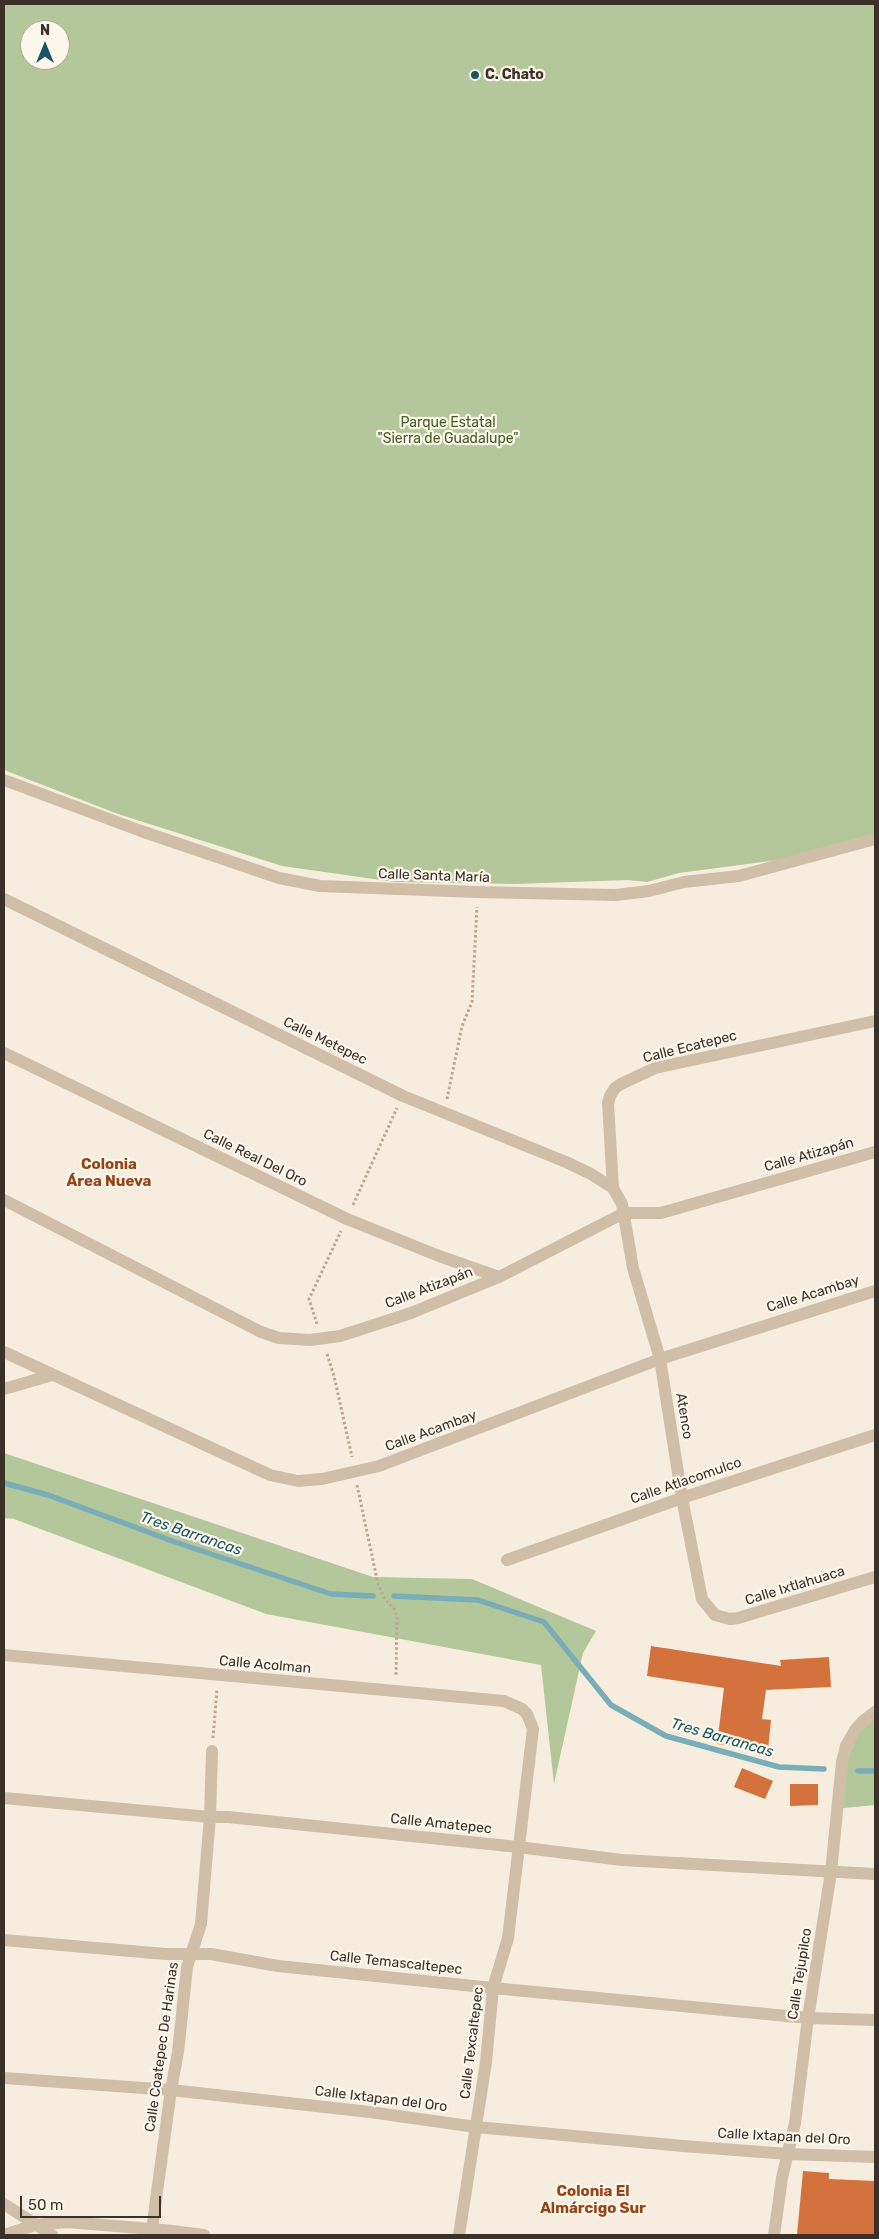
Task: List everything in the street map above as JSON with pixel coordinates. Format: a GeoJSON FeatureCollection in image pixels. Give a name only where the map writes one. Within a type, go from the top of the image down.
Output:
{"type":"FeatureCollection","features":[{"type":"Feature","properties":{"kind":"street","name":"Calle Santa María"},"geometry":{"type":"LineString","coordinates":[[4,780],[141,831],[279,878],[320,886],[616,895],[649,891],[684,882],[739,876],[875,838]]}},
{"type":"Feature","properties":{"kind":"street","name":"Calle Metepec"},"geometry":{"type":"LineString","coordinates":[[4,899],[403,1096],[566,1162],[591,1174],[613,1188]]}},
{"type":"Feature","properties":{"kind":"street","name":"Calle Ecatepec"},"geometry":{"type":"LineString","coordinates":[[613,1188],[608,1103],[615,1088],[621,1084],[655,1068],[875,1021]]}},
{"type":"Feature","properties":{"kind":"street","name":"Calle Real Del Oro"},"geometry":{"type":"LineString","coordinates":[[4,1053],[347,1219],[439,1256],[499,1277]]}},
{"type":"Feature","properties":{"kind":"street","name":"Calle Atizapán"},"geometry":{"type":"LineString","coordinates":[[4,1200],[260,1332],[279,1338],[322,1338],[340,1336],[411,1313],[499,1277],[624,1213],[661,1213],[875,1152]]}},
{"type":"Feature","properties":{"kind":"street"},"geometry":{"type":"LineString","coordinates":[[613,1188],[622,1204],[624,1213]]}},
{"type":"Feature","properties":{"kind":"street","name":"Atenco"},"geometry":{"type":"LineString","coordinates":[[624,1213],[627,1242],[633,1268],[660,1359],[698,1587],[702,1600],[715,1614],[722,1617]]}},
{"type":"Feature","properties":{"kind":"street","name":"Calle Acambay"},"geometry":{"type":"LineString","coordinates":[[4,1352],[270,1475],[285,1480],[322,1479],[379,1466],[660,1359],[875,1291]]}},
{"type":"Feature","properties":{"kind":"street"},"geometry":{"type":"LineString","coordinates":[[4,1388],[52,1375]]}},
{"type":"Feature","properties":{"kind":"street","name":"Calle Atlacomulco"},"geometry":{"type":"LineString","coordinates":[[507,1560],[682,1498],[875,1436]]}},
{"type":"Feature","properties":{"kind":"street","name":"Calle Ixtlahuaca"},"geometry":{"type":"LineString","coordinates":[[722,1617],[738,1618],[875,1577]]}},
{"type":"Feature","properties":{"kind":"street","name":"Calle Acolman"},"geometry":{"type":"LineString","coordinates":[[4,1655],[504,1701],[522,1709]]}},
{"type":"Feature","properties":{"kind":"street","name":"Calle Texcaltepec"},"geometry":{"type":"LineString","coordinates":[[459,2235],[486,2062],[493,1988],[508,1938],[533,1729],[531,1721],[522,1709]]}},
{"type":"Feature","properties":{"kind":"street","name":"Calle Tejupilco"},"geometry":{"type":"LineString","coordinates":[[774,2235],[782,2178],[796,2123],[808,2018],[830,1872],[842,1762],[846,1746],[855,1730],[875,1712]]}},
{"type":"Feature","properties":{"kind":"street","name":"Calle Coatepec De Harinas"},"geometry":{"type":"LineString","coordinates":[[161,2231],[170,2090],[178,2052],[188,1967],[201,1924],[210,1817],[212,1751]]}},
{"type":"Feature","properties":{"kind":"street","name":"Calle Amatepec"},"geometry":{"type":"LineString","coordinates":[[4,1798],[210,1817],[228,1817],[518,1847],[622,1860],[875,1874]]}},
{"type":"Feature","properties":{"kind":"street","name":"Calle Temascaltepec"},"geometry":{"type":"LineString","coordinates":[[4,1940],[211,1954],[278,1966],[493,1988],[808,2018],[875,2020]]}},
{"type":"Feature","properties":{"kind":"street","name":"Calle Ixtapan del Oro"},"geometry":{"type":"LineString","coordinates":[[4,2078],[170,2090],[370,2112],[476,2127],[788,2154],[875,2157]]}},
{"type":"Feature","properties":{"kind":"street"},"geometry":{"type":"LineString","coordinates":[[4,2204],[52,2235]]}},
{"type":"Feature","properties":{"kind":"street"},"geometry":{"type":"LineString","coordinates":[[4,2235],[35,2225],[67,2222],[204,2235]]}},
{"type":"Feature","properties":{"kind":"path"},"geometry":{"type":"LineString","coordinates":[[445,1112],[462,1026],[472,1002],[477,892]]}},
{"type":"Feature","properties":{"kind":"path"},"geometry":{"type":"LineString","coordinates":[[396,1692],[397,1617],[394,1609],[384,1598],[378,1584],[334,1376],[309,1299],[403,1096]]}},
{"type":"Feature","properties":{"kind":"path"},"geometry":{"type":"LineString","coordinates":[[212,1751],[218,1675]]}},
{"type":"Feature","properties":{"kind":"green space","name":"Parque Estatal \"Sierra de Guadalupe\""},"geometry":{"type":"Polygon","coordinates":[[[4,4],[875,4],[875,838],[801,857],[679,873],[647,882],[628,880],[516,884],[395,882],[282,866],[118,814],[4,770],[4,4]]]}},
{"type":"Feature","properties":{"kind":"green space"},"geometry":{"type":"Polygon","coordinates":[[[4,1453],[373,1577],[472,1579],[596,1631],[583,1653],[554,1784],[541,1665],[266,1614],[14,1519],[4,1518],[4,1453]]]}},
{"type":"Feature","properties":{"kind":"green space"},"geometry":{"type":"Polygon","coordinates":[[[869,1711],[875,1714],[875,1805],[834,1809],[851,1750],[869,1711]]]}},
{"type":"Feature","properties":{"kind":"building"},"geometry":{"type":"Polygon","coordinates":[[[651,1646],[781,1666],[780,1660],[829,1657],[831,1687],[766,1690],[762,1719],[771,1720],[768,1750],[717,1744],[724,1688],[647,1676],[651,1646]]]}},
{"type":"Feature","properties":{"kind":"building"},"geometry":{"type":"Polygon","coordinates":[[[742,1768],[773,1781],[765,1799],[734,1787],[742,1768]]]}},
{"type":"Feature","properties":{"kind":"building"},"geometry":{"type":"Polygon","coordinates":[[[790,1784],[818,1784],[818,1805],[790,1806],[790,1784]]]}},
{"type":"Feature","properties":{"kind":"building"},"geometry":{"type":"Polygon","coordinates":[[[803,2171],[829,2173],[829,2179],[875,2181],[875,2235],[797,2235],[803,2171]]]}},
{"type":"Feature","properties":{"kind":"waterway","name":"Tres Barrancas"},"geometry":{"type":"LineString","coordinates":[[4,1483],[48,1495],[175,1542],[331,1594],[373,1596]]}},
{"type":"Feature","properties":{"kind":"waterway","name":"Tres Barrancas"},"geometry":{"type":"LineString","coordinates":[[394,1596],[478,1600],[544,1622],[611,1705],[666,1736],[779,1767],[824,1769]]}},
{"type":"Feature","properties":{"kind":"waterway","name":"Tres Barrancas"},"geometry":{"type":"LineString","coordinates":[[858,1771],[875,1771]]}},
{"type":"Feature","properties":{"kind":"place","name":"C. Chato"},"geometry":{"type":"Point","coordinates":[475,75]}},
{"type":"Feature","properties":{"kind":"district","name":"Colonia Área Nueva"},"geometry":{"type":"Point","coordinates":[109,1174]}},
{"type":"Feature","properties":{"kind":"district","name":"Colonia El Almárcigo Sur"},"geometry":{"type":"Point","coordinates":[593,2200]}}]}
